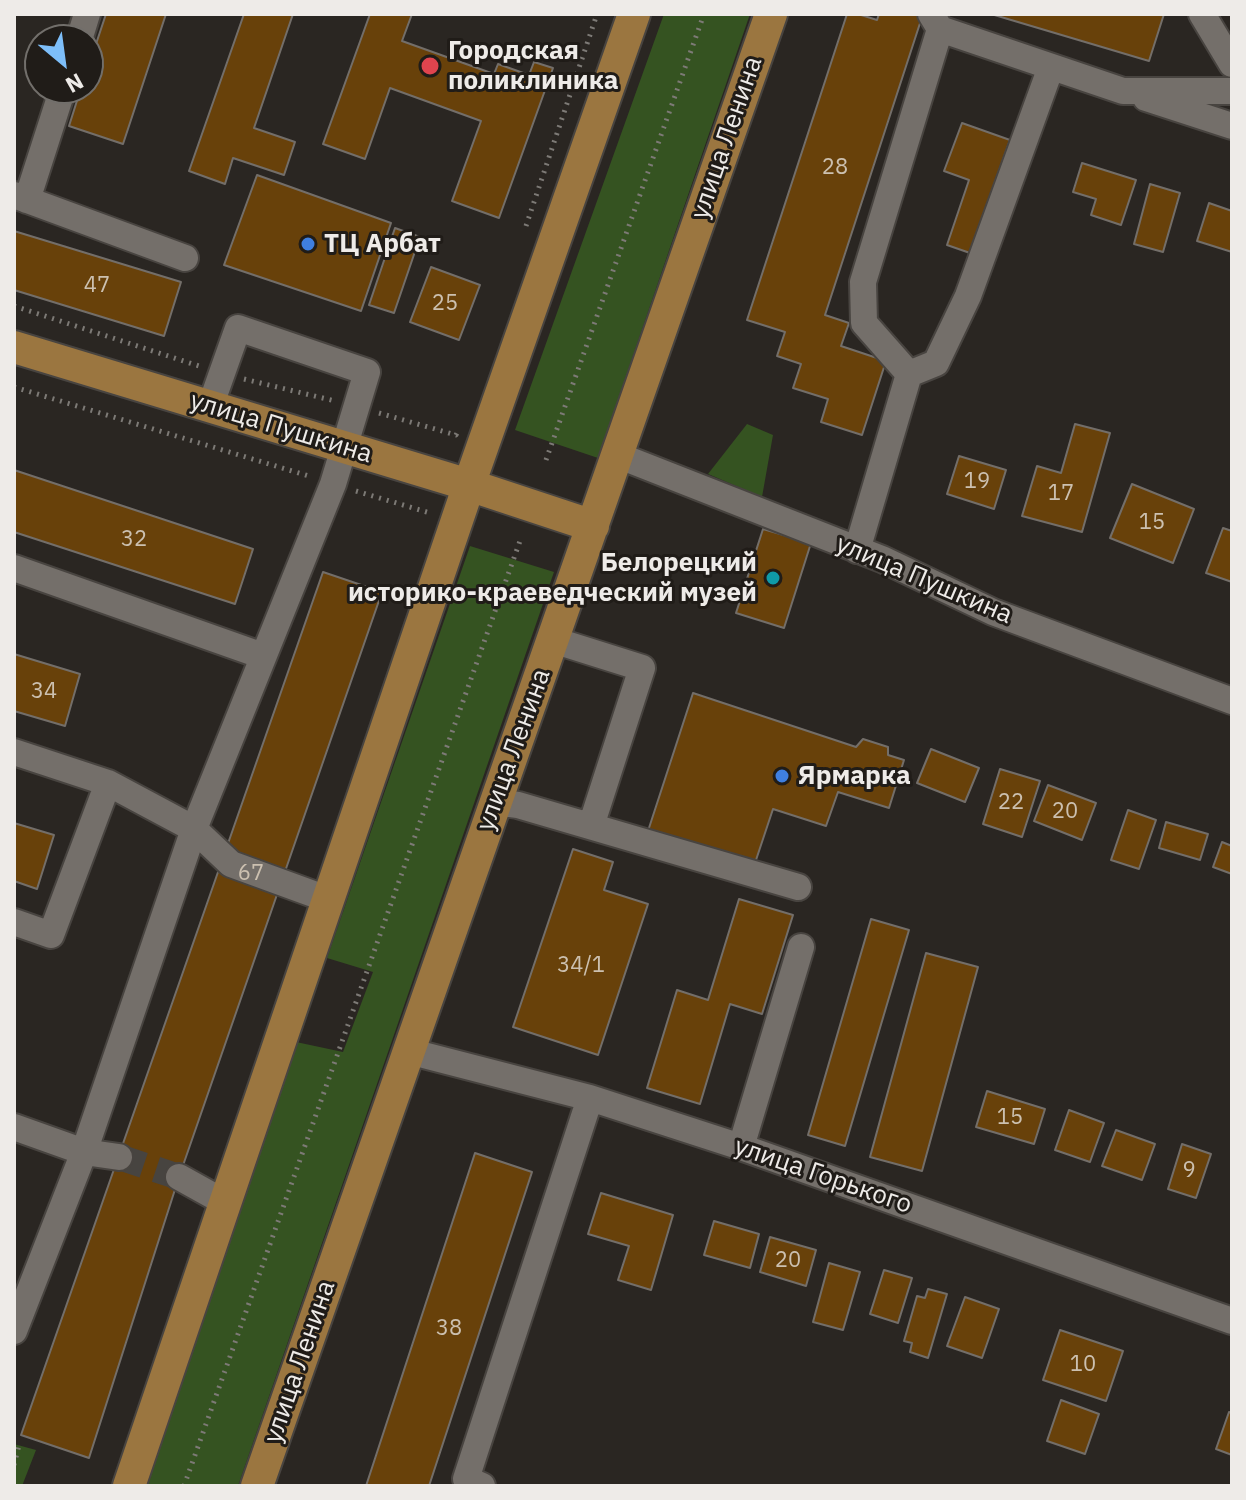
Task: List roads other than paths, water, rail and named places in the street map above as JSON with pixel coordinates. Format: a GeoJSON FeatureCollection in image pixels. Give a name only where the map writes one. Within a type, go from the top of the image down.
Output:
{"type":"FeatureCollection","features":[{"type":"Feature","properties":{"kind":"main road"},"geometry":{"type":"LineString","coordinates":[[129,1486],[469,485],[634,14]]}},
{"type":"Feature","properties":{"kind":"main road","name":"улица Ленина"},"geometry":{"type":"LineString","coordinates":[[257,1486],[771,14]]}},
{"type":"Feature","properties":{"kind":"main road","name":"улица Пушкина"},"geometry":{"type":"LineString","coordinates":[[14,347],[469,485],[593,526]]}},
{"type":"Feature","properties":{"kind":"street"},"geometry":{"type":"LineString","coordinates":[[1202,14],[1232,64]]}},
{"type":"Feature","properties":{"kind":"street"},"geometry":{"type":"LineString","coordinates":[[909,374],[864,323],[863,282],[936,22],[1051,67],[1232,126]]}},
{"type":"Feature","properties":{"kind":"street"},"geometry":{"type":"LineString","coordinates":[[909,374],[936,363],[968,296],[1051,67]]}},
{"type":"Feature","properties":{"kind":"street"},"geometry":{"type":"LineString","coordinates":[[1123,91],[1232,91]]}},
{"type":"Feature","properties":{"kind":"street"},"geometry":{"type":"LineString","coordinates":[[57,104],[20,197],[185,258]]}},
{"type":"Feature","properties":{"kind":"street"},"geometry":{"type":"LineString","coordinates":[[14,1331],[22,1285],[84,1152],[194,829],[333,484],[367,372],[238,328],[210,407]]}},
{"type":"Feature","properties":{"kind":"street"},"geometry":{"type":"LineString","coordinates":[[857,550],[909,374]]}},
{"type":"Feature","properties":{"kind":"street","name":"улица Пушкина"},"geometry":{"type":"LineString","coordinates":[[617,455],[857,550],[993,612],[1232,701]]}},
{"type":"Feature","properties":{"kind":"street"},"geometry":{"type":"LineString","coordinates":[[14,568],[263,656]]}},
{"type":"Feature","properties":{"kind":"street"},"geometry":{"type":"LineString","coordinates":[[553,640],[642,668],[591,826]]}},
{"type":"Feature","properties":{"kind":"street"},"geometry":{"type":"LineString","coordinates":[[14,752],[108,783],[194,829],[231,864],[327,899]]}},
{"type":"Feature","properties":{"kind":"street"},"geometry":{"type":"LineString","coordinates":[[14,922],[51,935],[108,783]]}},
{"type":"Feature","properties":{"kind":"street"},"geometry":{"type":"LineString","coordinates":[[495,802],[518,805],[798,887]]}},
{"type":"Feature","properties":{"kind":"street"},"geometry":{"type":"LineString","coordinates":[[741,1147],[801,947]]}},
{"type":"Feature","properties":{"kind":"street","name":"улица Горького"},"geometry":{"type":"LineString","coordinates":[[408,1051],[590,1098],[741,1147],[1232,1321]]}},
{"type":"Feature","properties":{"kind":"street"},"geometry":{"type":"LineString","coordinates":[[482,1486],[466,1479],[590,1098]]}},
{"type":"Feature","properties":{"kind":"street"},"geometry":{"type":"LineString","coordinates":[[14,1127],[84,1152],[119,1157]]}},
{"type":"Feature","properties":{"kind":"street"},"geometry":{"type":"LineString","coordinates":[[179,1177],[224,1202]]}},
{"type":"Feature","properties":{"kind":"tunnel"},"geometry":{"type":"LineString","coordinates":[[119,1157],[179,1177]]}},
{"type":"Feature","properties":{"kind":"place","name":"Городская поликлиника"},"geometry":{"type":"Point","coordinates":[430,66]}},
{"type":"Feature","properties":{"kind":"place","name":"ТЦ Арбат"},"geometry":{"type":"Point","coordinates":[308,244]}},
{"type":"Feature","properties":{"kind":"place","name":"Белорецкий историко-краеведческий музей"},"geometry":{"type":"Point","coordinates":[773,578]}},
{"type":"Feature","properties":{"kind":"place","name":"Ярмарка"},"geometry":{"type":"Point","coordinates":[782,776]}}]}
